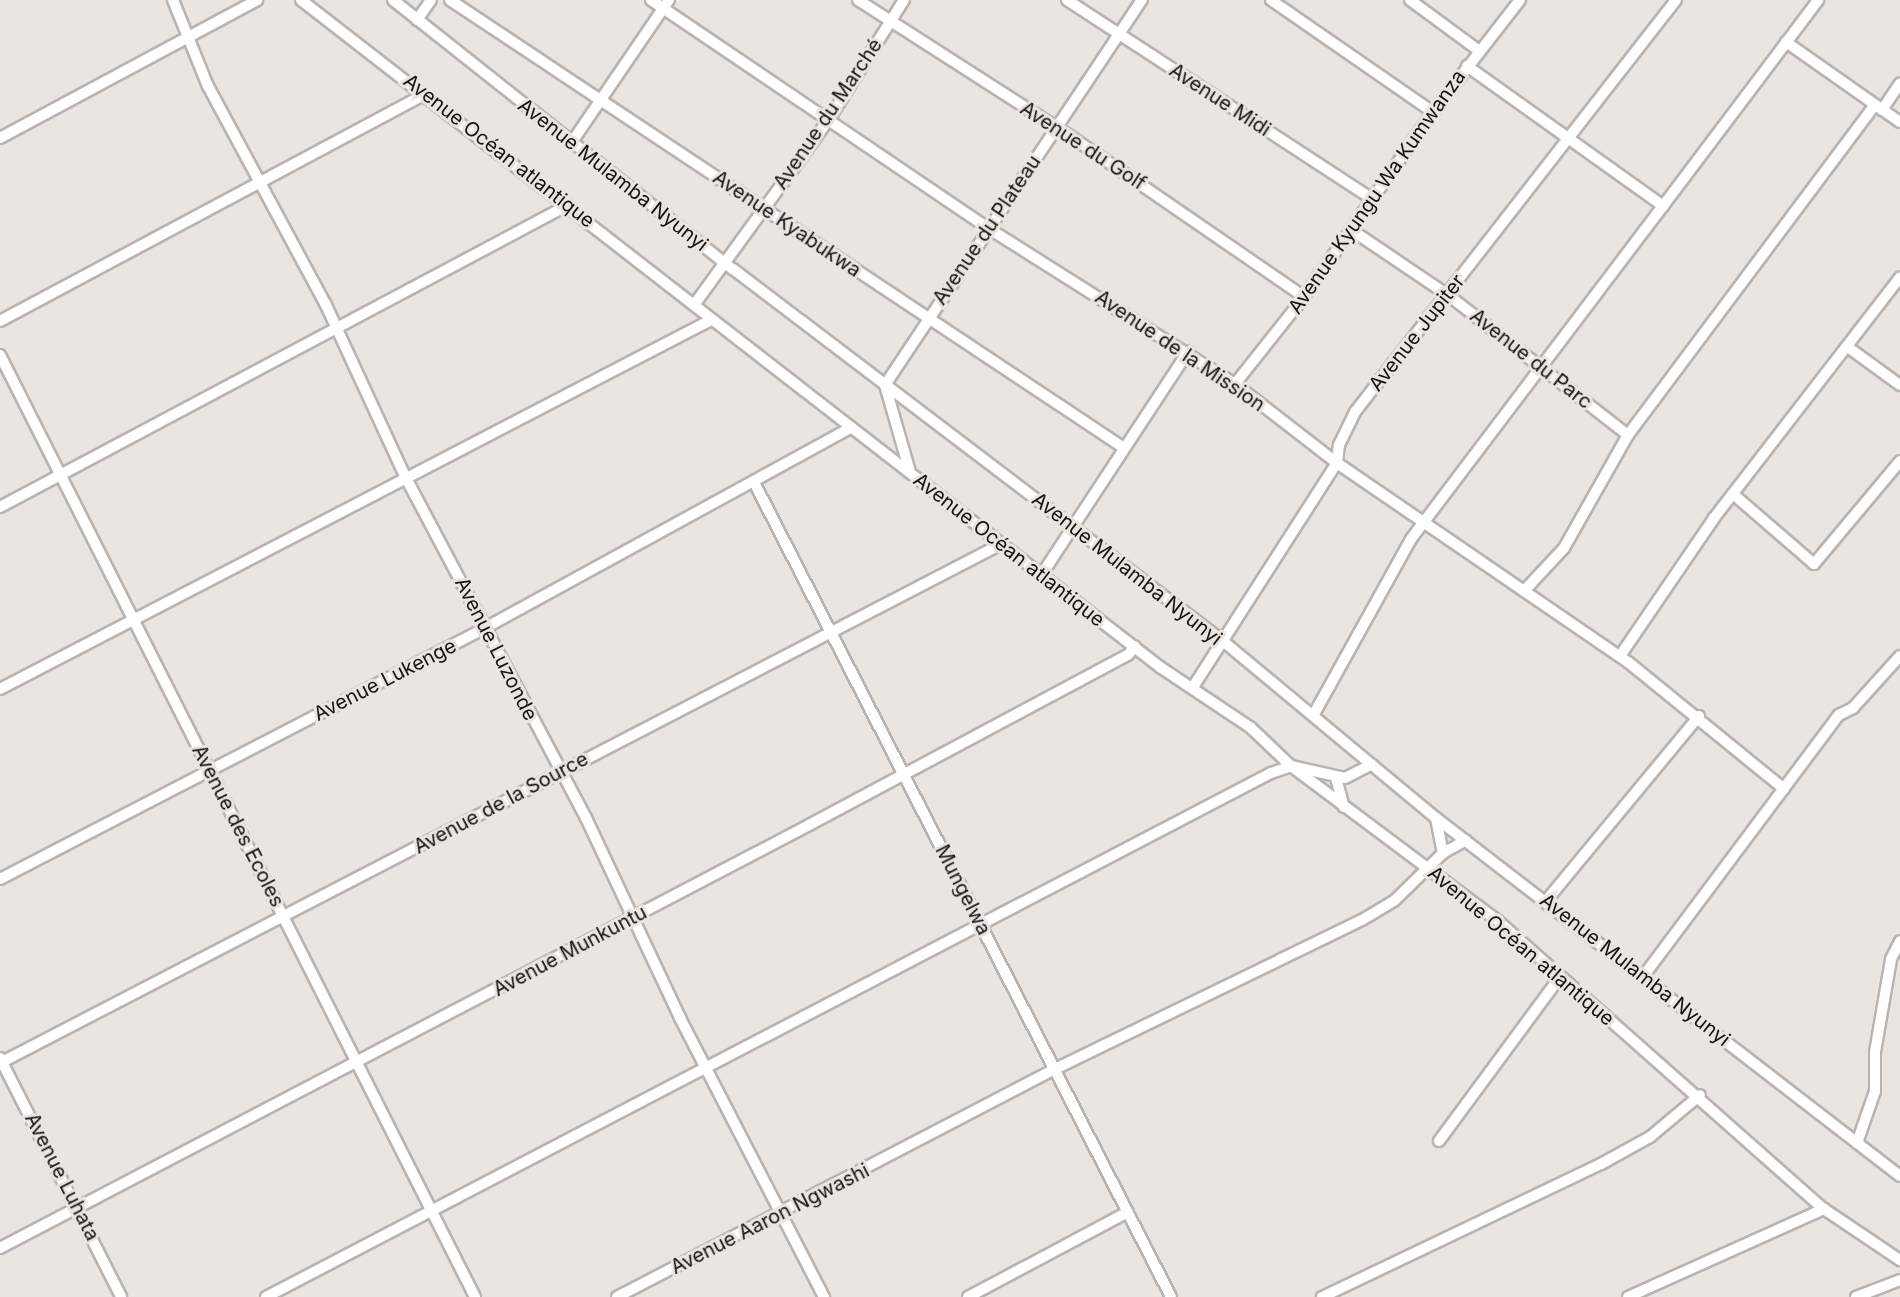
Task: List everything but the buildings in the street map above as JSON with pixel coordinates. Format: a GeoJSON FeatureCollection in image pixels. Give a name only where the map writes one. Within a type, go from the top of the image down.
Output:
{"type":"FeatureCollection","features":[{"type":"Feature","properties":{"kind":"street","name":"Avenue Luzonde"},"geometry":{"type":"LineString","coordinates":[[173,0],[187,39],[336,326],[406,478],[560,773],[824,1297]]}},
{"type":"Feature","properties":{"kind":"street"},"geometry":{"type":"LineString","coordinates":[[0,138],[257,0]]}},
{"type":"Feature","properties":{"kind":"street","name":"Avenue Océan atlantique"},"geometry":{"type":"LineString","coordinates":[[301,0],[910,474],[1135,646],[1251,728],[1291,766],[1429,869],[1700,1095],[1824,1209]]}},
{"type":"Feature","properties":{"kind":"street","name":"Avenue Mulamba Nyunyi"},"geometry":{"type":"LineString","coordinates":[[393,0],[725,262],[1224,642],[1436,818],[1900,1176]]}},
{"type":"Feature","properties":{"kind":"street"},"geometry":{"type":"LineString","coordinates":[[417,20],[431,0]]}},
{"type":"Feature","properties":{"kind":"street","name":"Avenue Kyabukwa"},"geometry":{"type":"LineString","coordinates":[[450,0],[1124,448]]}},
{"type":"Feature","properties":{"kind":"street","name":"Avenue de la Mission"},"geometry":{"type":"LineString","coordinates":[[651,0],[666,4],[988,228],[1235,384],[1337,463],[1620,656],[1699,716],[1784,789]]}},
{"type":"Feature","properties":{"kind":"street","name":"Avenue du Golf"},"geometry":{"type":"LineString","coordinates":[[858,0],[1057,127],[1304,297]]}},
{"type":"Feature","properties":{"kind":"street","name":"Avenue du Marché"},"geometry":{"type":"LineString","coordinates":[[694,305],[829,119],[904,0]]}},
{"type":"Feature","properties":{"kind":"street","name":"Avenue Midi"},"geometry":{"type":"LineString","coordinates":[[1067,0],[1374,200]]}},
{"type":"Feature","properties":{"kind":"street","name":"Avenue du Plateau"},"geometry":{"type":"LineString","coordinates":[[885,385],[1142,0]]}},
{"type":"Feature","properties":{"kind":"street"},"geometry":{"type":"LineString","coordinates":[[1271,0],[1433,112]]}},
{"type":"Feature","properties":{"kind":"street"},"geometry":{"type":"LineString","coordinates":[[1410,0],[1478,50]]}},
{"type":"Feature","properties":{"kind":"street","name":"Avenue Kyungu Wa Kumwanza"},"geometry":{"type":"LineString","coordinates":[[1235,384],[1353,231],[1478,50],[1520,0]]}},
{"type":"Feature","properties":{"kind":"street","name":"Avenue Jupiter"},"geometry":{"type":"LineString","coordinates":[[1193,687],[1337,463],[1339,445],[1355,412],[1676,0]]}},
{"type":"Feature","properties":{"kind":"street"},"geometry":{"type":"LineString","coordinates":[[1314,714],[1424,521],[1543,369],[1818,0]]}},
{"type":"Feature","properties":{"kind":"street"},"geometry":{"type":"LineString","coordinates":[[572,142],[666,4]]}},
{"type":"Feature","properties":{"kind":"street"},"geometry":{"type":"LineString","coordinates":[[1786,42],[1900,122]]}},
{"type":"Feature","properties":{"kind":"street"},"geometry":{"type":"LineString","coordinates":[[1467,66],[1663,206]]}},
{"type":"Feature","properties":{"kind":"street"},"geometry":{"type":"LineString","coordinates":[[1524,591],[1564,548],[1628,435],[1900,83]]}},
{"type":"Feature","properties":{"kind":"street"},"geometry":{"type":"LineString","coordinates":[[0,321],[425,94]]}},
{"type":"Feature","properties":{"kind":"street"},"geometry":{"type":"LineString","coordinates":[[0,507],[568,205]]}},
{"type":"Feature","properties":{"kind":"street","name":"Avenue du Parc"},"geometry":{"type":"LineString","coordinates":[[1353,231],[1448,295],[1628,435]]}},
{"type":"Feature","properties":{"kind":"street"},"geometry":{"type":"LineString","coordinates":[[1620,656],[1733,494],[1849,348],[1900,277]]}},
{"type":"Feature","properties":{"kind":"street"},"geometry":{"type":"LineString","coordinates":[[0,689],[711,320]]}},
{"type":"Feature","properties":{"kind":"street"},"geometry":{"type":"LineString","coordinates":[[1849,348],[1900,385]]}},
{"type":"Feature","properties":{"kind":"street"},"geometry":{"type":"LineString","coordinates":[[1042,574],[1188,352]]}},
{"type":"Feature","properties":{"kind":"street","name":"Avenue des Ecoles"},"geometry":{"type":"LineString","coordinates":[[0,355],[360,1062],[475,1297]]}},
{"type":"Feature","properties":{"kind":"street"},"geometry":{"type":"LineString","coordinates":[[885,385],[910,474]]}},
{"type":"Feature","properties":{"kind":"street","name":"Avenue Lukenge"},"geometry":{"type":"LineString","coordinates":[[0,879],[485,628],[755,484],[851,428]]}},
{"type":"Feature","properties":{"kind":"street"},"geometry":{"type":"LineString","coordinates":[[1733,494],[1814,564],[1900,461]]}},
{"type":"Feature","properties":{"kind":"street","name":"Mungelwa"},"geometry":{"type":"LineString","coordinates":[[755,484],[1171,1297]]}},
{"type":"Feature","properties":{"kind":"street","name":"Avenue de la Source"},"geometry":{"type":"LineString","coordinates":[[1,1061],[1003,543]]}},
{"type":"Feature","properties":{"kind":"street","name":"Avenue Munkuntu"},"geometry":{"type":"LineString","coordinates":[[0,1248],[903,775],[1128,655],[1135,646]]}},
{"type":"Feature","properties":{"kind":"street"},"geometry":{"type":"LineString","coordinates":[[1642,978],[1839,715],[1853,708],[1900,656]]}},
{"type":"Feature","properties":{"kind":"street"},"geometry":{"type":"LineString","coordinates":[[1546,901],[1699,716]]}},
{"type":"Feature","properties":{"kind":"street"},"geometry":{"type":"LineString","coordinates":[[266,1297],[980,923],[1291,766],[1336,778],[1358,775],[1372,764]]}},
{"type":"Feature","properties":{"kind":"street"},"geometry":{"type":"LineString","coordinates":[[1336,778],[1344,807]]}},
{"type":"Feature","properties":{"kind":"street"},"geometry":{"type":"LineString","coordinates":[[1436,818],[1443,853]]}},
{"type":"Feature","properties":{"kind":"street","name":"Avenue Aaron Ngwashi"},"geometry":{"type":"LineString","coordinates":[[617,1297],[780,1211],[880,1163],[1055,1069],[1362,920],[1429,869],[1443,853],[1466,840]]}},
{"type":"Feature","properties":{"kind":"street"},"geometry":{"type":"LineString","coordinates":[[1857,1143],[1875,1091],[1875,1052],[1891,959],[1900,941]]}},
{"type":"Feature","properties":{"kind":"street"},"geometry":{"type":"LineString","coordinates":[[1439,1141],[1560,977]]}},
{"type":"Feature","properties":{"kind":"street","name":"Avenue Luhata"},"geometry":{"type":"LineString","coordinates":[[1,1061],[79,1207],[121,1297]]}},
{"type":"Feature","properties":{"kind":"street"},"geometry":{"type":"LineString","coordinates":[[1322,1297],[1601,1164],[1650,1137],[1700,1095]]}},
{"type":"Feature","properties":{"kind":"street"},"geometry":{"type":"LineString","coordinates":[[1628,1297],[1824,1209],[1900,1260]]}},
{"type":"Feature","properties":{"kind":"street"},"geometry":{"type":"LineString","coordinates":[[968,1297],[1128,1212]]}},
{"type":"Feature","properties":{"kind":"street"},"geometry":{"type":"LineString","coordinates":[[1856,1297],[1900,1280]]}}]}
